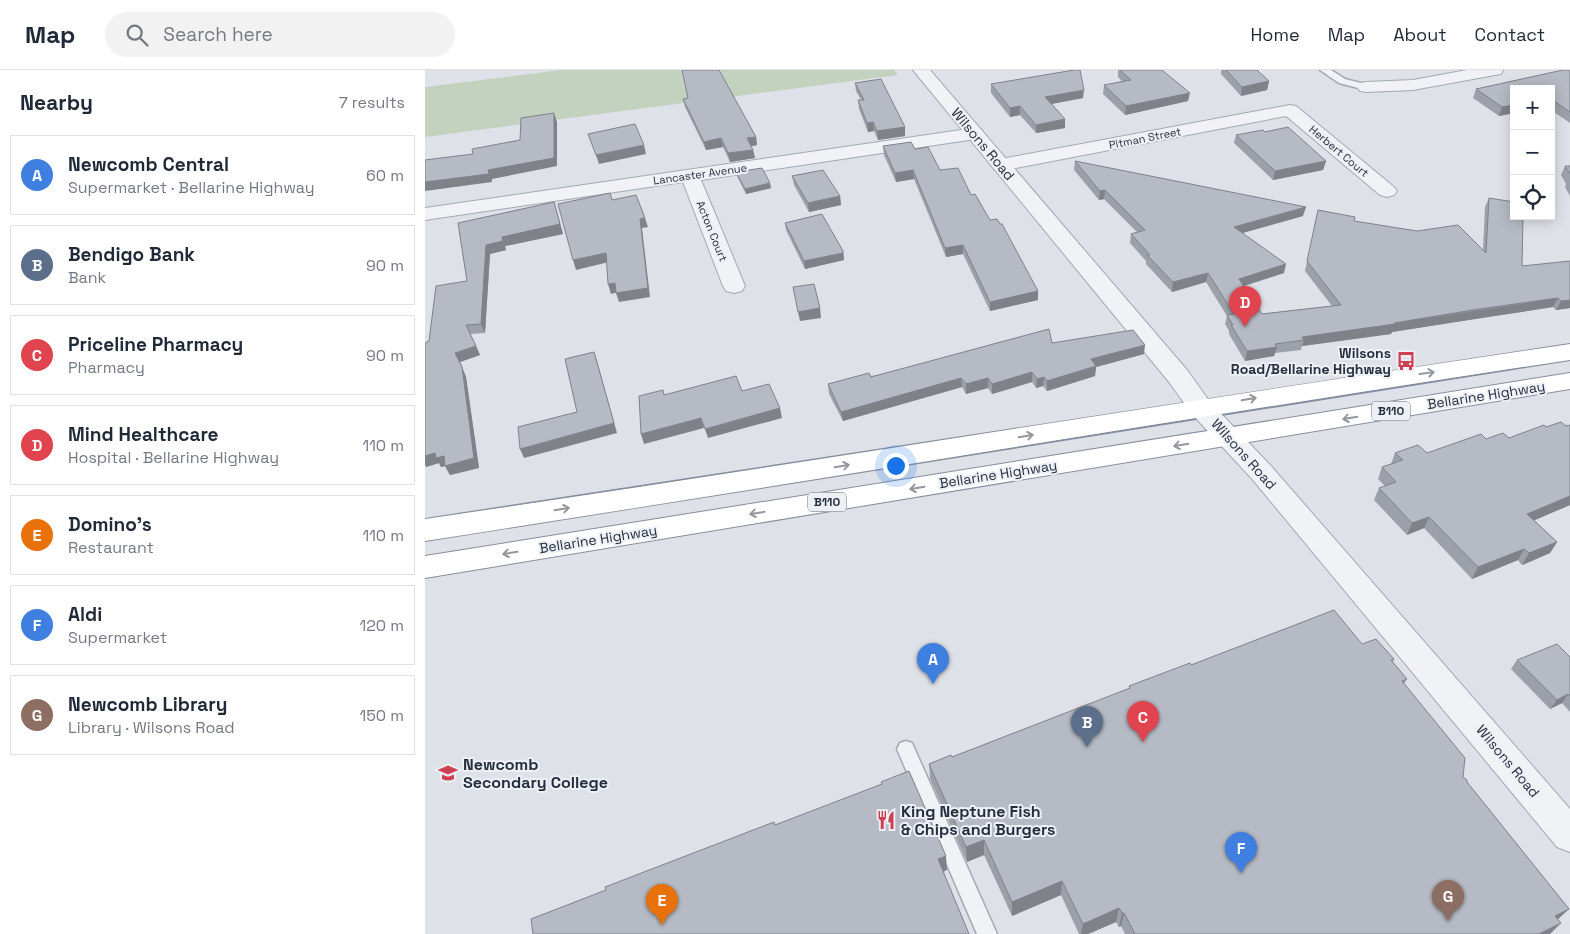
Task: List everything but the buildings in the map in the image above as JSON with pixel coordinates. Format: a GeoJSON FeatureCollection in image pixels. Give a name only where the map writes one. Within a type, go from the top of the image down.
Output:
{"type":"FeatureCollection","features":[{"type":"Feature","properties":{"kind":"highway","name":"B110"},"geometry":{"type":"LineString","coordinates":[[425,530],[1570,352]]}},
{"type":"Feature","properties":{"kind":"highway","name":"Bellarine Highway"},"geometry":{"type":"LineString","coordinates":[[425,567],[1570,381]]}},
{"type":"Feature","properties":{"kind":"street","name":"Wilsons Road"},"geometry":{"type":"LineString","coordinates":[[921,70],[1201,408],[1229,437],[1345,569],[1570,835]]}},
{"type":"Feature","properties":{"kind":"street"},"geometry":{"type":"LineString","coordinates":[[1366,87],[1421,84],[1495,70]]}},
{"type":"Feature","properties":{"kind":"street","name":"Pitman Street"},"geometry":{"type":"LineString","coordinates":[[1001,165],[1290,110]]}},
{"type":"Feature","properties":{"kind":"street","name":"Herbert Court"},"geometry":{"type":"LineString","coordinates":[[1290,110],[1387,191]]}},
{"type":"Feature","properties":{"kind":"street","name":"Lancaster Avenue"},"geometry":{"type":"LineString","coordinates":[[425,214],[975,134]]}},
{"type":"Feature","properties":{"kind":"street","name":"Acton Court"},"geometry":{"type":"LineString","coordinates":[[690,176],[734,286]]}},
{"type":"Feature","properties":{"kind":"lane"},"geometry":{"type":"LineString","coordinates":[[1325,70],[1342,81],[1366,87]]}},
{"type":"Feature","properties":{"kind":"lane"},"geometry":{"type":"LineString","coordinates":[[906,749],[987,934]]}},
{"type":"Feature","properties":{"kind":"green space"},"geometry":{"type":"Polygon","coordinates":[[[561,70],[894,70],[898,75],[425,137],[425,87],[561,70]]]}},
{"type":"Feature","properties":{"kind":"place","name":"Mind Healthcare"},"geometry":{"type":"Point","coordinates":[1245,327]}},
{"type":"Feature","properties":{"kind":"place","name":"Wilsons Road/Bellarine Highway"},"geometry":{"type":"Point","coordinates":[1406,361]}},
{"type":"Feature","properties":{"kind":"place","name":"Newcomb Central"},"geometry":{"type":"Point","coordinates":[933,684]}},
{"type":"Feature","properties":{"kind":"place","name":"Priceline Pharmacy"},"geometry":{"type":"Point","coordinates":[1143,742]}},
{"type":"Feature","properties":{"kind":"place","name":"Bendigo Bank"},"geometry":{"type":"Point","coordinates":[1087,747]}},
{"type":"Feature","properties":{"kind":"place","name":"Newcomb Secondary College"},"geometry":{"type":"Point","coordinates":[448,773]}},
{"type":"Feature","properties":{"kind":"place","name":"King Neptune Fish & Chips and Burgers"},"geometry":{"type":"Point","coordinates":[886,820]}},
{"type":"Feature","properties":{"kind":"place","name":"Aldi"},"geometry":{"type":"Point","coordinates":[1241,873]}},
{"type":"Feature","properties":{"kind":"place","name":"Newcomb Library"},"geometry":{"type":"Point","coordinates":[1448,921]}},
{"type":"Feature","properties":{"kind":"place","name":"Domino's"},"geometry":{"type":"Point","coordinates":[662,925]}}]}
